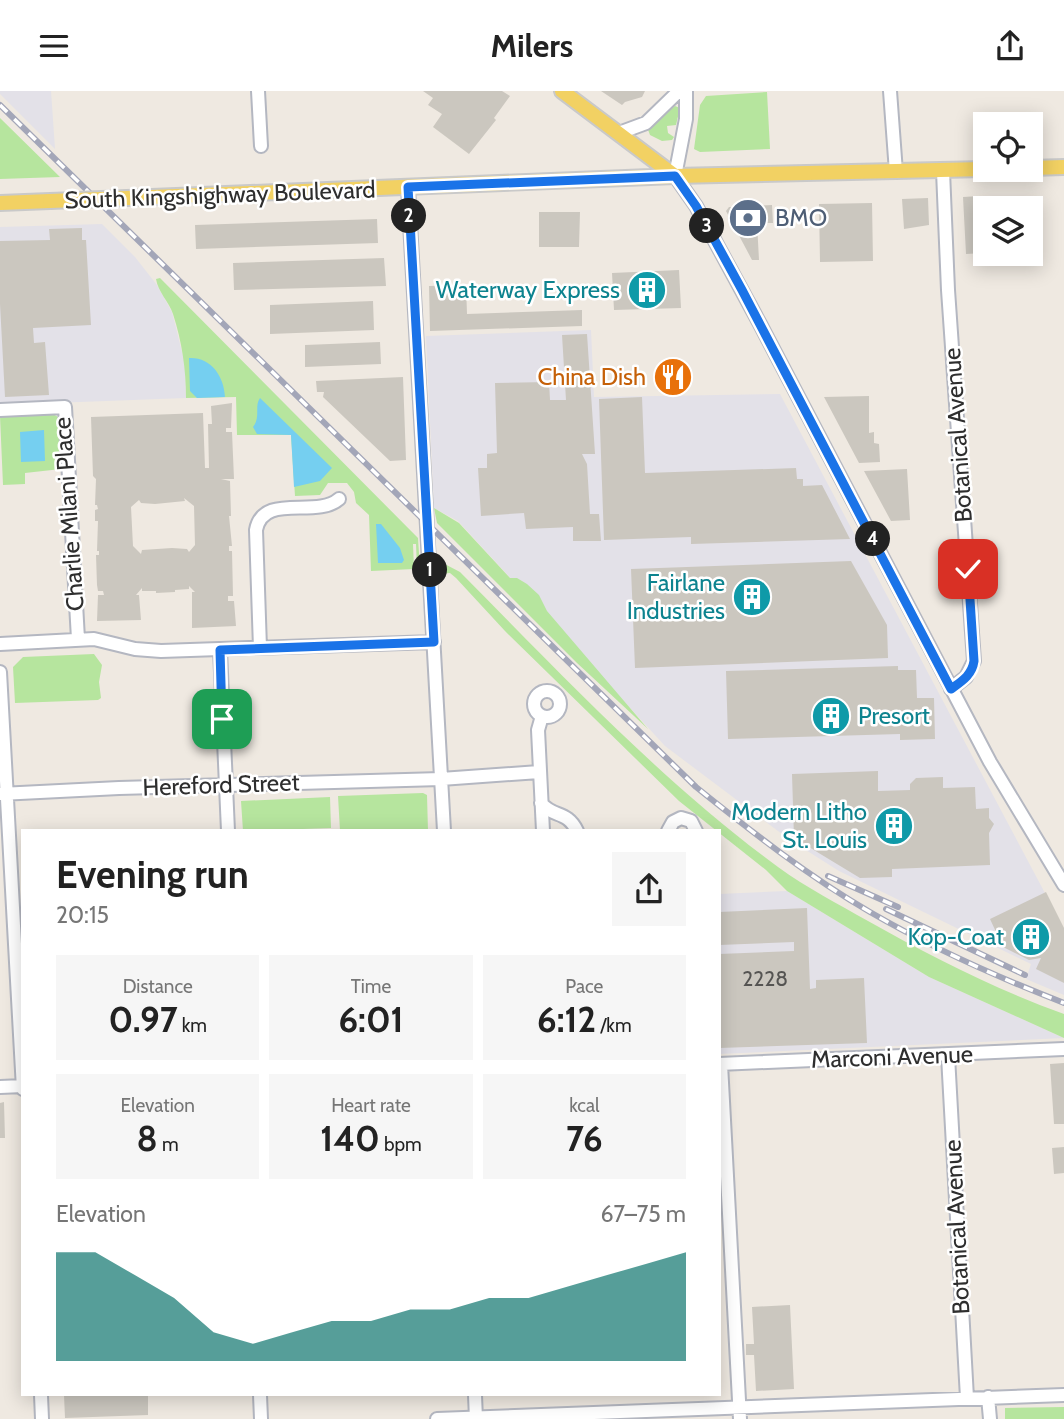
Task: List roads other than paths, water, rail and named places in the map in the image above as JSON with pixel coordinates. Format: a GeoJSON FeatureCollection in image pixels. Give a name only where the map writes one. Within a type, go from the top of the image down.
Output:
{"type":"FeatureCollection","features":[{"type":"Feature","properties":{"kind":"main road"},"geometry":{"type":"LineString","coordinates":[[562,91],[675,176]]}},
{"type":"Feature","properties":{"kind":"main road"},"geometry":{"type":"LineString","coordinates":[[1043,168],[1064,167]]}},
{"type":"Feature","properties":{"kind":"main road","name":"South Kingshighway Boulevard"},"geometry":{"type":"LineString","coordinates":[[0,203],[675,176],[973,170]]}},
{"type":"Feature","properties":{"kind":"street"},"geometry":{"type":"LineString","coordinates":[[258,91],[261,146]]}},
{"type":"Feature","properties":{"kind":"street"},"geometry":{"type":"LineString","coordinates":[[619,132],[646,123],[679,91]]}},
{"type":"Feature","properties":{"kind":"street"},"geometry":{"type":"LineString","coordinates":[[686,91],[685,119],[675,176],[696,206],[742,290],[989,762],[1064,885]]}},
{"type":"Feature","properties":{"kind":"street"},"geometry":{"type":"LineString","coordinates":[[890,91],[896,172]]}},
{"type":"Feature","properties":{"kind":"street","name":"Botanical Avenue"},"geometry":{"type":"LineString","coordinates":[[943,171],[948,290],[974,661],[973,669],[951,689]]}},
{"type":"Feature","properties":{"kind":"street"},"geometry":{"type":"LineString","coordinates":[[408,187],[444,829]]}},
{"type":"Feature","properties":{"kind":"street","name":"Charlie Milani Place"},"geometry":{"type":"LineString","coordinates":[[0,411],[65,407],[78,639]]}},
{"type":"Feature","properties":{"kind":"street"},"geometry":{"type":"LineString","coordinates":[[260,648],[256,530],[260,517],[279,509],[321,507],[339,499]]}},
{"type":"Feature","properties":{"kind":"street"},"geometry":{"type":"LineString","coordinates":[[0,644],[103,639],[146,652],[434,642]]}},
{"type":"Feature","properties":{"kind":"street"},"geometry":{"type":"LineString","coordinates":[[220,650],[228,829]]}},
{"type":"Feature","properties":{"kind":"street"},"geometry":{"type":"LineString","coordinates":[[0,672],[4,794],[21,1056]]}},
{"type":"Feature","properties":{"kind":"street"},"geometry":{"type":"LineString","coordinates":[[542,716],[538,730],[542,829]]}},
{"type":"Feature","properties":{"kind":"street","name":"Hereford Street"},"geometry":{"type":"LineString","coordinates":[[4,794],[119,787],[441,779],[539,772]]}},
{"type":"Feature","properties":{"kind":"street"},"geometry":{"type":"LineString","coordinates":[[541,803],[550,811],[569,818],[575,829]]}},
{"type":"Feature","properties":{"kind":"street"},"geometry":{"type":"LineString","coordinates":[[669,829],[673,822],[681,818],[691,821],[695,829]]}},
{"type":"Feature","properties":{"kind":"street","name":"Marconi Avenue"},"geometry":{"type":"LineString","coordinates":[[721,1064],[1064,1049]]}},
{"type":"Feature","properties":{"kind":"street","name":"Botanical Avenue"},"geometry":{"type":"LineString","coordinates":[[948,1056],[967,1398]]}},
{"type":"Feature","properties":{"kind":"street"},"geometry":{"type":"LineString","coordinates":[[721,1081],[740,1413]]}},
{"type":"Feature","properties":{"kind":"street"},"geometry":{"type":"LineString","coordinates":[[0,1087],[21,1087]]}},
{"type":"Feature","properties":{"kind":"street"},"geometry":{"type":"LineString","coordinates":[[437,1419],[740,1413],[967,1398],[1064,1395]]}},
{"type":"Feature","properties":{"kind":"street"},"geometry":{"type":"LineString","coordinates":[[41,1396],[42,1419]]}},
{"type":"Feature","properties":{"kind":"street"},"geometry":{"type":"LineString","coordinates":[[260,1396],[261,1419]]}},
{"type":"Feature","properties":{"kind":"street"},"geometry":{"type":"LineString","coordinates":[[475,1396],[476,1418]]}},
{"type":"Feature","properties":{"kind":"street"},"geometry":{"type":"LineString","coordinates":[[988,1397],[990,1419]]}},
{"type":"Feature","properties":{"kind":"water"},"geometry":{"type":"Polygon","coordinates":[[[189,358],[204,361],[215,369],[222,382],[225,397],[197,398],[190,391],[189,358]]]}},
{"type":"Feature","properties":{"kind":"water"},"geometry":{"type":"Polygon","coordinates":[[[260,398],[332,468],[320,481],[294,487],[291,435],[257,434],[253,427],[260,398]]]}},
{"type":"Feature","properties":{"kind":"water"},"geometry":{"type":"Polygon","coordinates":[[[44,430],[45,461],[21,462],[20,432],[44,430]]]}},
{"type":"Feature","properties":{"kind":"water"},"geometry":{"type":"Polygon","coordinates":[[[376,524],[381,524],[400,548],[404,560],[402,563],[378,563],[376,524]]]}},
{"type":"Feature","properties":{"kind":"railway"},"geometry":{"type":"LineString","coordinates":[[0,105],[696,787],[802,868],[870,912],[965,961],[1064,1003]]}},
{"type":"Feature","properties":{"kind":"railway"},"geometry":{"type":"LineString","coordinates":[[828,876],[898,907]]}},
{"type":"Feature","properties":{"kind":"railway"},"geometry":{"type":"LineString","coordinates":[[886,909],[1025,975]]}},
{"type":"Feature","properties":{"kind":"place","name":"BMO"},"geometry":{"type":"Point","coordinates":[748,218]}},
{"type":"Feature","properties":{"kind":"place","name":"Waterway Express"},"geometry":{"type":"Point","coordinates":[647,290]}},
{"type":"Feature","properties":{"kind":"place","name":"China Dish"},"geometry":{"type":"Point","coordinates":[673,377]}},
{"type":"Feature","properties":{"kind":"place","name":"Fairlane Industries"},"geometry":{"type":"Point","coordinates":[752,597]}},
{"type":"Feature","properties":{"kind":"place","name":"Presort"},"geometry":{"type":"Point","coordinates":[831,716]}},
{"type":"Feature","properties":{"kind":"place","name":"Modern Litho St. Louis"},"geometry":{"type":"Point","coordinates":[894,826]}},
{"type":"Feature","properties":{"kind":"place","name":"Kop-Coat"},"geometry":{"type":"Point","coordinates":[1031,937]}}]}
